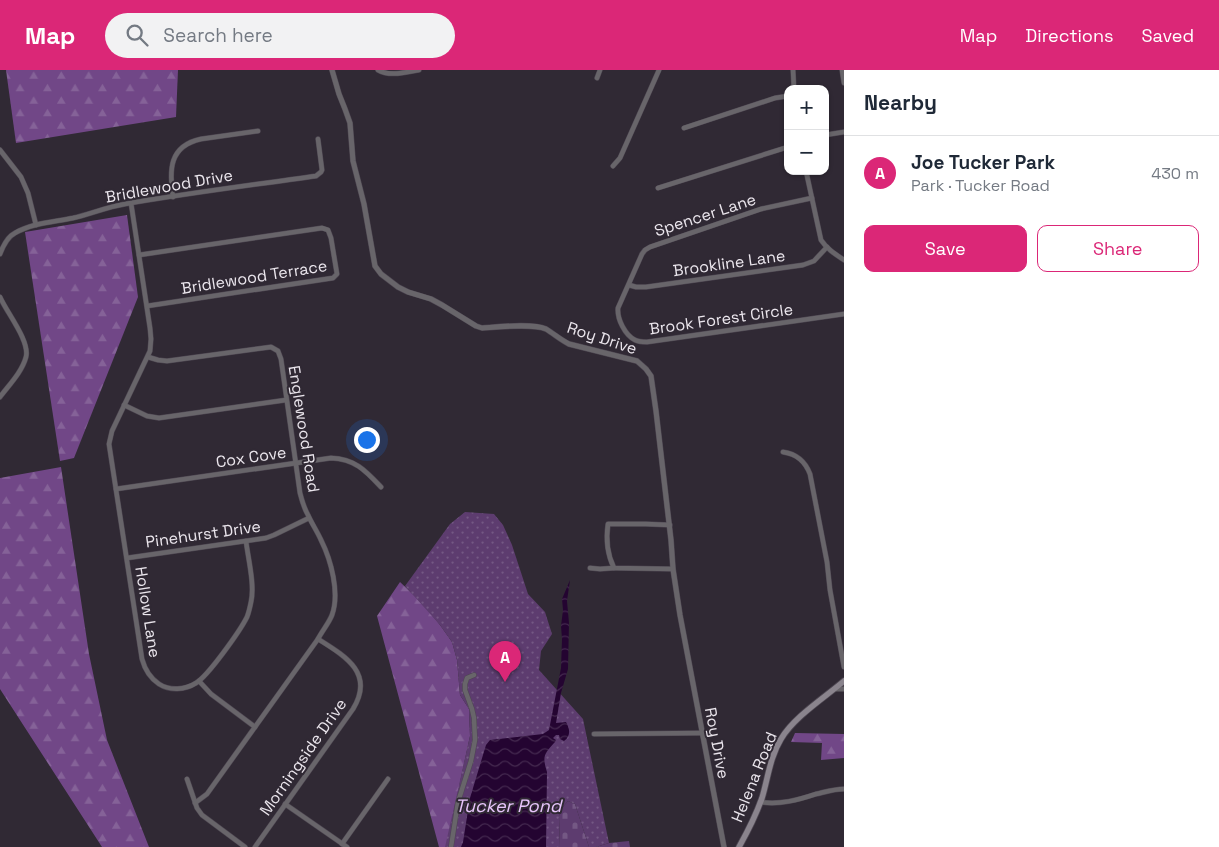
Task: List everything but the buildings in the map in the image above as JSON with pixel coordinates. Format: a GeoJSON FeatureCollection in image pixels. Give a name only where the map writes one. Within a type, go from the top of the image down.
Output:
{"type":"FeatureCollection","features":[{"type":"Feature","properties":{"kind":"main road","name":"Helena Road"},"geometry":{"type":"LineString","coordinates":[[739,847],[755,816],[770,763],[781,739],[792,724],[844,681]]}},
{"type":"Feature","properties":{"kind":"street","name":"Roy Drive"},"geometry":{"type":"LineString","coordinates":[[332,70],[338,94],[350,123],[353,161],[377,270],[398,287],[431,299],[476,326],[482,328],[531,326],[545,329],[569,344],[632,360],[642,365],[648,372],[652,380],[670,525],[673,569],[680,615],[724,847]]}},
{"type":"Feature","properties":{"kind":"street"},"geometry":{"type":"LineString","coordinates":[[378,70],[392,74],[419,70]]}},
{"type":"Feature","properties":{"kind":"street"},"geometry":{"type":"LineString","coordinates":[[597,78],[600,70]]}},
{"type":"Feature","properties":{"kind":"street"},"geometry":{"type":"LineString","coordinates":[[613,166],[620,158],[659,70]]}},
{"type":"Feature","properties":{"kind":"street"},"geometry":{"type":"LineString","coordinates":[[793,70],[794,85]]}},
{"type":"Feature","properties":{"kind":"street"},"geometry":{"type":"LineString","coordinates":[[843,70],[844,83]]}},
{"type":"Feature","properties":{"kind":"street"},"geometry":{"type":"LineString","coordinates":[[684,128],[784,97]]}},
{"type":"Feature","properties":{"kind":"street"},"geometry":{"type":"LineString","coordinates":[[173,197],[171,168],[173,160],[186,145],[194,141],[258,131]]}},
{"type":"Feature","properties":{"kind":"street"},"geometry":{"type":"LineString","coordinates":[[829,135],[844,132]]}},
{"type":"Feature","properties":{"kind":"street","name":"Bridlewood Drive"},"geometry":{"type":"LineString","coordinates":[[0,254],[5,242],[13,234],[36,225],[131,203],[318,175],[322,169],[318,139]]}},
{"type":"Feature","properties":{"kind":"street"},"geometry":{"type":"LineString","coordinates":[[658,188],[784,148]]}},
{"type":"Feature","properties":{"kind":"street"},"geometry":{"type":"LineString","coordinates":[[0,150],[21,177],[28,193],[36,225]]}},
{"type":"Feature","properties":{"kind":"street"},"geometry":{"type":"LineString","coordinates":[[807,175],[821,240],[826,247],[844,260]]}},
{"type":"Feature","properties":{"kind":"street","name":"Spencer Lane"},"geometry":{"type":"LineString","coordinates":[[629,285],[642,254],[650,247],[761,209],[812,198]]}},
{"type":"Feature","properties":{"kind":"street"},"geometry":{"type":"LineString","coordinates":[[131,203],[151,347],[148,357]]}},
{"type":"Feature","properties":{"kind":"street","name":"Bridlewood Terrace"},"geometry":{"type":"LineString","coordinates":[[139,255],[322,228],[328,230],[331,238],[336,274],[333,278],[146,306]]}},
{"type":"Feature","properties":{"kind":"street","name":"Brookline Lane"},"geometry":{"type":"LineString","coordinates":[[629,285],[640,288],[803,265],[814,261],[826,247]]}},
{"type":"Feature","properties":{"kind":"street","name":"Brook Forest Circle"},"geometry":{"type":"LineString","coordinates":[[629,285],[618,308],[618,315],[628,334],[640,342],[844,314]]}},
{"type":"Feature","properties":{"kind":"street"},"geometry":{"type":"LineString","coordinates":[[0,297],[22,336],[27,353],[20,370],[0,397]]}},
{"type":"Feature","properties":{"kind":"street","name":"Englewood Road"},"geometry":{"type":"LineString","coordinates":[[148,357],[172,361],[265,348],[277,350],[280,355],[300,493],[309,518],[323,544],[334,581],[336,597],[331,617],[318,639],[207,794],[195,803]]}},
{"type":"Feature","properties":{"kind":"street","name":"Hollow Lane"},"geometry":{"type":"LineString","coordinates":[[148,357],[112,431],[110,441],[142,660],[146,672],[155,681],[168,688],[188,687],[199,681]]}},
{"type":"Feature","properties":{"kind":"street"},"geometry":{"type":"LineString","coordinates":[[124,405],[147,416],[159,418],[286,400]]}},
{"type":"Feature","properties":{"kind":"street"},"geometry":{"type":"LineString","coordinates":[[782,452],[792,454],[801,459],[806,464],[810,474],[828,562],[830,590],[844,667]]}},
{"type":"Feature","properties":{"kind":"street","name":"Cox Cove"},"geometry":{"type":"LineString","coordinates":[[116,489],[331,458],[352,462],[363,469],[380,487]]}},
{"type":"Feature","properties":{"kind":"street","name":"Pinehurst Drive"},"geometry":{"type":"LineString","coordinates":[[126,558],[266,538],[309,518]]}},
{"type":"Feature","properties":{"kind":"street"},"geometry":{"type":"LineString","coordinates":[[614,568],[608,548],[608,524],[670,525]]}},
{"type":"Feature","properties":{"kind":"street"},"geometry":{"type":"LineString","coordinates":[[246,541],[252,588],[251,602],[246,618],[210,670],[199,681],[211,694],[255,726]]}},
{"type":"Feature","properties":{"kind":"street"},"geometry":{"type":"LineString","coordinates":[[590,568],[673,569]]}},
{"type":"Feature","properties":{"kind":"street","name":"Morningside Drive"},"geometry":{"type":"LineString","coordinates":[[255,847],[353,709],[360,694],[361,681],[355,667],[348,659],[318,639]]}},
{"type":"Feature","properties":{"kind":"street"},"geometry":{"type":"LineString","coordinates":[[452,847],[458,802],[475,740],[474,718],[465,690],[468,678],[474,675]]}},
{"type":"Feature","properties":{"kind":"street"},"geometry":{"type":"LineString","coordinates":[[835,689],[844,690]]}},
{"type":"Feature","properties":{"kind":"street"},"geometry":{"type":"LineString","coordinates":[[594,734],[702,733]]}},
{"type":"Feature","properties":{"kind":"street"},"geometry":{"type":"LineString","coordinates":[[186,779],[199,812],[204,818],[245,847]]}},
{"type":"Feature","properties":{"kind":"street"},"geometry":{"type":"LineString","coordinates":[[286,804],[344,846],[388,779]]}},
{"type":"Feature","properties":{"kind":"street"},"geometry":{"type":"LineString","coordinates":[[760,802],[787,802],[834,789],[844,789]]}},
{"type":"Feature","properties":{"kind":"green space"},"geometry":{"type":"Polygon","coordinates":[[[6,70],[178,70],[176,117],[16,143],[6,70]]]}},
{"type":"Feature","properties":{"kind":"green space"},"geometry":{"type":"Polygon","coordinates":[[[127,215],[138,297],[74,458],[60,461],[25,232],[127,215]]]}},
{"type":"Feature","properties":{"kind":"green space"},"geometry":{"type":"Polygon","coordinates":[[[61,467],[89,654],[107,740],[149,847],[102,847],[0,689],[0,478],[61,467]]]}},
{"type":"Feature","properties":{"kind":"green space"},"geometry":{"type":"Polygon","coordinates":[[[465,512],[494,514],[503,525],[512,545],[528,594],[545,612],[552,634],[541,651],[539,670],[583,719],[609,843],[589,847],[575,804],[568,801],[562,808],[559,816],[560,847],[445,847],[470,736],[469,709],[460,695],[457,660],[452,642],[440,625],[405,586],[450,524],[465,512]]]}},
{"type":"Feature","properties":{"kind":"green space"},"geometry":{"type":"Polygon","coordinates":[[[400,582],[422,603],[452,642],[457,660],[460,695],[469,709],[470,736],[446,847],[439,847],[377,616],[400,582]]]}},
{"type":"Feature","properties":{"kind":"green space"},"geometry":{"type":"Polygon","coordinates":[[[795,733],[844,734],[844,758],[821,760],[822,743],[791,742],[795,733]]]}},
{"type":"Feature","properties":{"kind":"green space"},"geometry":{"type":"Polygon","coordinates":[[[568,801],[575,804],[589,847],[560,847],[559,816],[562,808],[568,801]]]}},
{"type":"Feature","properties":{"kind":"green space"},"geometry":{"type":"Polygon","coordinates":[[[629,841],[630,847],[596,847],[609,843],[629,841]]]}},
{"type":"Feature","properties":{"kind":"water","name":"Tucker Pond"},"geometry":{"type":"Polygon","coordinates":[[[570,580],[567,601],[569,623],[568,669],[561,693],[556,723],[566,722],[569,732],[568,737],[564,741],[560,739],[559,735],[553,738],[556,740],[544,759],[547,772],[546,847],[461,847],[470,798],[486,745],[490,740],[543,734],[549,730],[561,668],[562,599],[570,580]]]}},
{"type":"Feature","properties":{"kind":"place","name":"Joe Tucker Park"},"geometry":{"type":"Point","coordinates":[505,682]}}]}
